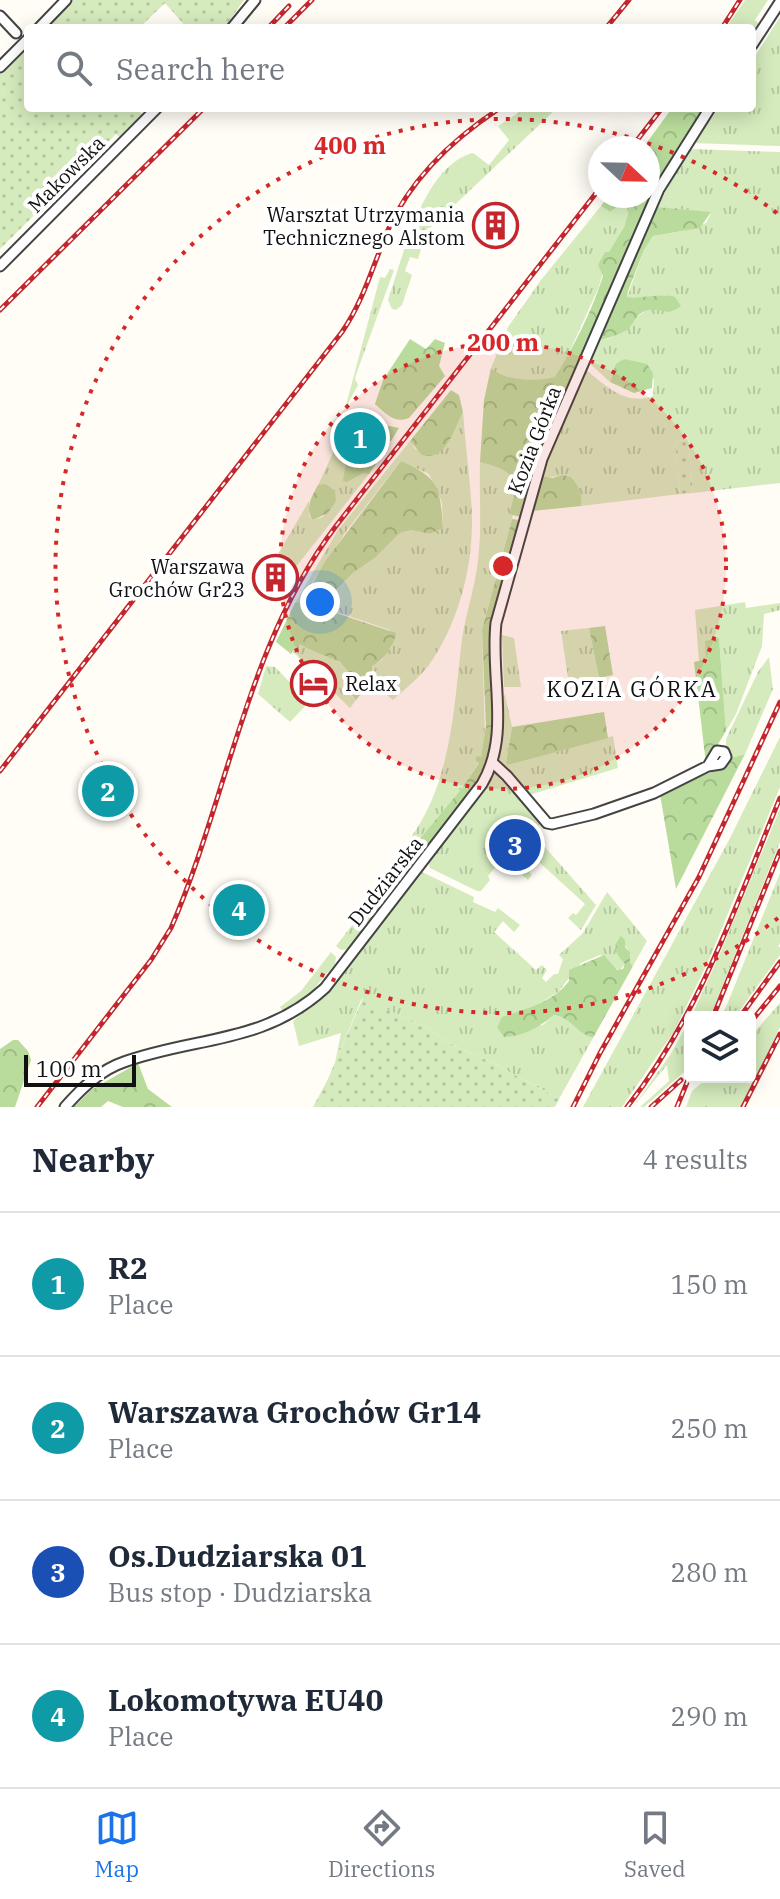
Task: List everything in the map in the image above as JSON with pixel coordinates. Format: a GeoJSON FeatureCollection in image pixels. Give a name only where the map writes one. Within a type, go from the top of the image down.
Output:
{"type":"FeatureCollection","features":[{"type":"Feature","properties":{"kind":"street"},"geometry":{"type":"LineString","coordinates":[[43,24],[66,0]]}},
{"type":"Feature","properties":{"kind":"street"},"geometry":{"type":"LineString","coordinates":[[235,24],[255,0]]}},
{"type":"Feature","properties":{"kind":"street"},"geometry":{"type":"LineString","coordinates":[[756,39],[780,2]]}},
{"type":"Feature","properties":{"kind":"street"},"geometry":{"type":"LineString","coordinates":[[0,16],[16,33]]}},
{"type":"Feature","properties":{"kind":"street"},"geometry":{"type":"LineString","coordinates":[[0,67],[24,43]]}},
{"type":"Feature","properties":{"kind":"street","name":"Makowska"},"geometry":{"type":"LineString","coordinates":[[0,266],[147,112]]}},
{"type":"Feature","properties":{"kind":"street","name":"Kozia Górka"},"geometry":{"type":"LineString","coordinates":[[493,763],[498,733],[493,646],[496,623],[542,459],[659,189],[707,112]]}},
{"type":"Feature","properties":{"kind":"street"},"geometry":{"type":"LineString","coordinates":[[493,763],[551,824],[594,814],[654,793],[708,766]]}},
{"type":"Feature","properties":{"kind":"street","name":"Dudziarska"},"geometry":{"type":"LineString","coordinates":[[65,1107],[94,1079],[122,1062],[260,1028],[283,1020],[310,1002],[325,988],[468,804],[493,763]]}},
{"type":"Feature","properties":{"kind":"green space"},"geometry":{"type":"Polygon","coordinates":[[[73,0],[244,0],[227,24],[183,24],[165,3],[143,24],[49,24],[73,0]]]}},
{"type":"Feature","properties":{"kind":"green space"},"geometry":{"type":"Polygon","coordinates":[[[745,0],[768,0],[755,20],[761,25],[756,33],[756,24],[729,24],[745,0]]]}},
{"type":"Feature","properties":{"kind":"green space"},"geometry":{"type":"Polygon","coordinates":[[[780,17],[780,146],[693,143],[716,112],[756,112],[756,55],[780,17]]]}},
{"type":"Feature","properties":{"kind":"green space"},"geometry":{"type":"Polygon","coordinates":[[[24,49],[24,112],[140,112],[144,116],[121,138],[116,134],[0,249],[0,72],[24,49]]]}},
{"type":"Feature","properties":{"kind":"green space"},"geometry":{"type":"Polygon","coordinates":[[[520,112],[553,112],[426,232],[418,259],[410,257],[405,271],[412,275],[402,305],[396,310],[392,309],[388,300],[408,238],[428,193],[456,161],[473,153],[489,165],[509,140],[498,126],[520,112]]]}},
{"type":"Feature","properties":{"kind":"green space"},"geometry":{"type":"Polygon","coordinates":[[[669,112],[703,112],[660,195],[660,136],[652,136],[669,112]]]}},
{"type":"Feature","properties":{"kind":"green space"},"geometry":{"type":"Polygon","coordinates":[[[689,149],[780,152],[780,483],[693,493],[688,440],[675,441],[680,494],[581,506],[581,494],[571,477],[542,476],[586,370],[617,393],[634,398],[653,396],[654,379],[613,372],[610,382],[588,362],[597,340],[625,331],[636,318],[666,295],[627,297],[644,250],[653,236],[706,223],[711,213],[660,207],[660,202],[689,149]]]}},
{"type":"Feature","properties":{"kind":"green space"},"geometry":{"type":"Polygon","coordinates":[[[660,207],[711,212],[700,228],[653,236],[644,250],[628,291],[627,297],[675,297],[681,306],[666,312],[645,311],[627,330],[597,340],[656,208],[660,207]]]}},
{"type":"Feature","properties":{"kind":"green space"},"geometry":{"type":"Polygon","coordinates":[[[599,208],[610,212],[615,208],[630,208],[624,227],[609,253],[598,289],[555,378],[522,379],[504,376],[491,368],[508,327],[541,280],[599,208]]]}},
{"type":"Feature","properties":{"kind":"green space"},"geometry":{"type":"Polygon","coordinates":[[[630,208],[653,208],[579,359],[537,463],[520,517],[509,514],[514,492],[512,478],[501,469],[480,462],[484,400],[491,368],[504,376],[522,379],[555,377],[599,289],[603,276],[598,265],[624,227],[630,208]]]}},
{"type":"Feature","properties":{"kind":"green space"},"geometry":{"type":"Polygon","coordinates":[[[390,269],[394,270],[355,379],[358,385],[345,409],[380,277],[385,278],[390,269]]]}},
{"type":"Feature","properties":{"kind":"green space"},"geometry":{"type":"Polygon","coordinates":[[[410,339],[426,349],[435,339],[445,343],[439,366],[445,376],[409,418],[399,420],[375,404],[383,380],[410,339]]]}},
{"type":"Feature","properties":{"kind":"green space"},"geometry":{"type":"Polygon","coordinates":[[[624,359],[647,364],[653,373],[652,388],[634,393],[610,382],[616,364],[624,359]]]}},
{"type":"Feature","properties":{"kind":"green space"},"geometry":{"type":"Polygon","coordinates":[[[451,390],[459,395],[463,412],[443,449],[430,456],[422,455],[410,441],[451,390]]]}},
{"type":"Feature","properties":{"kind":"green space"},"geometry":{"type":"Polygon","coordinates":[[[463,412],[472,520],[469,564],[458,607],[440,647],[425,670],[393,700],[372,683],[375,678],[372,666],[381,661],[392,646],[390,630],[310,603],[295,603],[338,530],[410,441],[416,450],[457,423],[463,412]],[[401,461],[347,530],[312,583],[315,595],[331,597],[353,573],[376,557],[400,533],[411,530],[430,534],[443,528],[442,502],[429,474],[401,461]]]}},
{"type":"Feature","properties":{"kind":"green space"},"geometry":{"type":"Polygon","coordinates":[[[379,424],[399,428],[391,441],[377,448],[376,464],[369,474],[363,473],[347,482],[343,481],[350,458],[362,463],[379,424]]]}},
{"type":"Feature","properties":{"kind":"green space"},"geometry":{"type":"Polygon","coordinates":[[[688,440],[693,493],[680,494],[675,441],[688,440]]]}},
{"type":"Feature","properties":{"kind":"green space"},"geometry":{"type":"Polygon","coordinates":[[[334,451],[350,458],[345,467],[344,481],[363,473],[369,474],[292,572],[283,569],[286,564],[284,562],[280,566],[275,563],[277,556],[309,501],[309,515],[313,520],[323,517],[336,501],[333,488],[318,485],[334,451]]]}},
{"type":"Feature","properties":{"kind":"green space"},"geometry":{"type":"Polygon","coordinates":[[[401,461],[424,473],[436,486],[443,528],[430,534],[411,530],[400,533],[330,597],[308,592],[326,560],[401,461]]]}},
{"type":"Feature","properties":{"kind":"green space"},"geometry":{"type":"Polygon","coordinates":[[[480,462],[505,471],[516,485],[510,514],[513,515],[482,630],[485,741],[481,757],[475,760],[479,762],[462,788],[407,854],[402,849],[419,826],[431,801],[447,749],[462,639],[478,561],[480,462]]]}},
{"type":"Feature","properties":{"kind":"green space"},"geometry":{"type":"Polygon","coordinates":[[[562,475],[571,477],[578,487],[581,506],[532,511],[542,476],[553,478],[562,475]]]}},
{"type":"Feature","properties":{"kind":"green space"},"geometry":{"type":"Polygon","coordinates":[[[325,484],[335,490],[336,501],[328,513],[313,520],[309,511],[310,502],[318,485],[325,484]]]}},
{"type":"Feature","properties":{"kind":"green space"},"geometry":{"type":"Polygon","coordinates":[[[512,519],[519,520],[491,621],[494,725],[490,755],[465,802],[419,859],[407,854],[462,788],[479,763],[475,760],[477,756],[481,757],[486,727],[482,630],[512,519]]]}},
{"type":"Feature","properties":{"kind":"green space"},"geometry":{"type":"Polygon","coordinates":[[[303,602],[396,633],[388,652],[372,666],[370,684],[356,700],[348,691],[349,672],[340,662],[300,645],[291,654],[276,642],[295,603],[303,602]]]}},
{"type":"Feature","properties":{"kind":"green space"},"geometry":{"type":"Polygon","coordinates":[[[745,602],[746,608],[780,603],[780,610],[764,614],[762,646],[736,714],[726,731],[719,639],[706,659],[699,661],[695,610],[745,602]]]}},
{"type":"Feature","properties":{"kind":"green space"},"geometry":{"type":"Polygon","coordinates":[[[605,626],[613,675],[599,678],[589,628],[605,626]]]}},
{"type":"Feature","properties":{"kind":"green space"},"geometry":{"type":"Polygon","coordinates":[[[589,628],[599,678],[569,684],[561,631],[589,628]]]}},
{"type":"Feature","properties":{"kind":"green space"},"geometry":{"type":"Polygon","coordinates":[[[502,635],[514,638],[521,687],[504,687],[502,635]]]}},
{"type":"Feature","properties":{"kind":"green space"},"geometry":{"type":"Polygon","coordinates":[[[719,638],[726,731],[706,764],[694,662],[706,659],[705,641],[719,638]]]}},
{"type":"Feature","properties":{"kind":"green space"},"geometry":{"type":"Polygon","coordinates":[[[297,645],[318,651],[346,667],[350,672],[348,688],[356,700],[350,708],[293,652],[297,645]]]}},
{"type":"Feature","properties":{"kind":"green space"},"geometry":{"type":"Polygon","coordinates":[[[769,657],[773,689],[745,754],[728,759],[730,750],[726,747],[726,739],[758,672],[769,657]]]}},
{"type":"Feature","properties":{"kind":"green space"},"geometry":{"type":"Polygon","coordinates":[[[266,666],[275,667],[309,702],[290,722],[258,694],[266,666]]]}},
{"type":"Feature","properties":{"kind":"green space"},"geometry":{"type":"Polygon","coordinates":[[[505,695],[512,727],[508,765],[613,736],[618,768],[529,795],[499,759],[501,697],[505,695]]]}},
{"type":"Feature","properties":{"kind":"green space"},"geometry":{"type":"Polygon","coordinates":[[[604,712],[608,738],[508,765],[506,763],[512,727],[604,712]]]}},
{"type":"Feature","properties":{"kind":"green space"},"geometry":{"type":"Polygon","coordinates":[[[780,737],[780,787],[708,962],[673,1033],[622,1107],[583,1107],[729,840],[780,737]]]}},
{"type":"Feature","properties":{"kind":"green space"},"geometry":{"type":"Polygon","coordinates":[[[745,754],[676,889],[660,794],[723,767],[728,759],[745,754]]]}},
{"type":"Feature","properties":{"kind":"green space"},"geometry":{"type":"Polygon","coordinates":[[[494,773],[499,774],[538,815],[540,824],[537,828],[534,826],[519,843],[517,841],[488,876],[490,880],[481,891],[477,891],[430,868],[428,861],[494,773]]]}},
{"type":"Feature","properties":{"kind":"green space"},"geometry":{"type":"Polygon","coordinates":[[[780,809],[780,842],[712,1011],[694,1011],[780,809]]]}},
{"type":"Feature","properties":{"kind":"green space"},"geometry":{"type":"Polygon","coordinates":[[[544,846],[596,905],[581,930],[568,918],[573,913],[576,915],[585,904],[539,862],[529,872],[532,875],[528,880],[518,871],[544,846]]]}},
{"type":"Feature","properties":{"kind":"green space"},"geometry":{"type":"Polygon","coordinates":[[[403,859],[410,866],[410,872],[392,890],[350,949],[341,950],[336,946],[403,859]]]}},
{"type":"Feature","properties":{"kind":"green space"},"geometry":{"type":"Polygon","coordinates":[[[422,872],[474,897],[473,902],[495,912],[498,908],[520,925],[514,932],[503,921],[494,932],[536,970],[542,965],[547,970],[542,978],[546,982],[558,974],[563,959],[559,955],[583,933],[607,892],[647,941],[633,966],[630,965],[628,949],[618,938],[615,947],[625,964],[620,970],[613,968],[606,957],[600,955],[581,963],[558,992],[535,1006],[502,1018],[497,1027],[543,1025],[554,1015],[593,1038],[559,1099],[450,1044],[429,1029],[362,998],[335,1063],[341,1033],[299,1046],[293,1021],[330,989],[422,872]]]}},
{"type":"Feature","properties":{"kind":"green space"},"geometry":{"type":"Polygon","coordinates":[[[780,873],[780,955],[739,1011],[724,1011],[780,873]]]}},
{"type":"Feature","properties":{"kind":"green space"},"geometry":{"type":"Polygon","coordinates":[[[621,936],[630,952],[633,966],[593,1038],[554,1015],[530,1030],[504,1037],[497,1027],[502,1017],[538,1004],[555,994],[569,981],[569,970],[604,955],[617,970],[623,969],[625,964],[615,947],[621,936]]]}},
{"type":"Feature","properties":{"kind":"green space"},"geometry":{"type":"Polygon","coordinates":[[[331,952],[336,957],[335,964],[308,996],[284,1014],[280,1007],[301,991],[331,952]]]}},
{"type":"Feature","properties":{"kind":"green space"},"geometry":{"type":"Polygon","coordinates":[[[363,998],[429,1029],[450,1044],[559,1099],[555,1107],[313,1107],[363,998]]]}},
{"type":"Feature","properties":{"kind":"green space"},"geometry":{"type":"Polygon","coordinates":[[[780,1003],[780,1027],[756,1076],[756,1030],[780,1003]]]}},
{"type":"Feature","properties":{"kind":"green space"},"geometry":{"type":"Polygon","coordinates":[[[684,1030],[684,1072],[644,1107],[640,1107],[669,1081],[667,1065],[633,1107],[684,1030]]]}},
{"type":"Feature","properties":{"kind":"green space"},"geometry":{"type":"Polygon","coordinates":[[[18,1040],[28,1051],[31,1060],[15,1107],[0,1107],[0,1049],[18,1040]]]}},
{"type":"Feature","properties":{"kind":"green space"},"geometry":{"type":"Polygon","coordinates":[[[138,1063],[148,1089],[172,1107],[123,1107],[108,1101],[101,1107],[74,1107],[91,1090],[138,1063]]]}},
{"type":"Feature","properties":{"kind":"green space"},"geometry":{"type":"Polygon","coordinates":[[[702,1083],[753,1083],[741,1107],[686,1107],[692,1091],[702,1083]]]}},
{"type":"Feature","properties":{"kind":"railway"},"geometry":{"type":"LineString","coordinates":[[288,24],[312,0]]}},
{"type":"Feature","properties":{"kind":"railway"},"geometry":{"type":"LineString","coordinates":[[609,24],[629,0]]}},
{"type":"Feature","properties":{"kind":"railway"},"geometry":{"type":"LineString","coordinates":[[725,24],[740,0]]}},
{"type":"Feature","properties":{"kind":"railway"},"geometry":{"type":"LineString","coordinates":[[272,24],[289,6]]}},
{"type":"Feature","properties":{"kind":"railway"},"geometry":{"type":"LineString","coordinates":[[0,310],[200,112]]}},
{"type":"Feature","properties":{"kind":"railway"},"geometry":{"type":"LineString","coordinates":[[0,771],[342,332],[362,295],[397,211],[421,177],[450,147],[495,112]]}},
{"type":"Feature","properties":{"kind":"railway"},"geometry":{"type":"LineString","coordinates":[[640,136],[659,112]]}},
{"type":"Feature","properties":{"kind":"railway"},"geometry":{"type":"LineString","coordinates":[[37,1107],[151,960],[171,928],[191,878],[260,670],[306,571],[336,526],[588,203]]}},
{"type":"Feature","properties":{"kind":"railway"},"geometry":{"type":"LineString","coordinates":[[573,1107],[699,877],[780,702]]}},
{"type":"Feature","properties":{"kind":"railway"},"geometry":{"type":"LineString","coordinates":[[627,1107],[675,1035],[695,997],[731,919],[780,798]]}},
{"type":"Feature","properties":{"kind":"railway"},"geometry":{"type":"LineString","coordinates":[[715,1011],[780,851]]}},
{"type":"Feature","properties":{"kind":"railway"},"geometry":{"type":"LineString","coordinates":[[744,1011],[780,962]]}},
{"type":"Feature","properties":{"kind":"railway"},"geometry":{"type":"LineString","coordinates":[[756,1016],[780,986]]}},
{"type":"Feature","properties":{"kind":"railway"},"geometry":{"type":"LineString","coordinates":[[743,1107],[780,1034]]}},
{"type":"Feature","properties":{"kind":"railway"},"geometry":{"type":"LineString","coordinates":[[651,1107],[681,1080]]}},
{"type":"Feature","properties":{"kind":"railway"},"geometry":{"type":"LineString","coordinates":[[677,1107],[687,1083]]}},
{"type":"Feature","properties":{"kind":"place","name":"Warsztat Utrzymania Technicznego Alstom"},"geometry":{"type":"Point","coordinates":[496,226]}},
{"type":"Feature","properties":{"kind":"place","name":"R2"},"geometry":{"type":"Point","coordinates":[360,438]}},
{"type":"Feature","properties":{"kind":"place","name":"Warszawa Grochów Gr23"},"geometry":{"type":"Point","coordinates":[276,578]}},
{"type":"Feature","properties":{"kind":"place","name":"Relax"},"geometry":{"type":"Point","coordinates":[314,683]}},
{"type":"Feature","properties":{"kind":"place","name":"Warszawa Grochów Gr14"},"geometry":{"type":"Point","coordinates":[108,791]}},
{"type":"Feature","properties":{"kind":"place","name":"Os.Dudziarska 01"},"geometry":{"type":"Point","coordinates":[515,845]}},
{"type":"Feature","properties":{"kind":"place","name":"Lokomotywa EU40"},"geometry":{"type":"Point","coordinates":[239,910]}},
{"type":"Feature","properties":{"kind":"district","name":"KOZIA GÓRKA"},"geometry":{"type":"Point","coordinates":[632,688]}}]}
